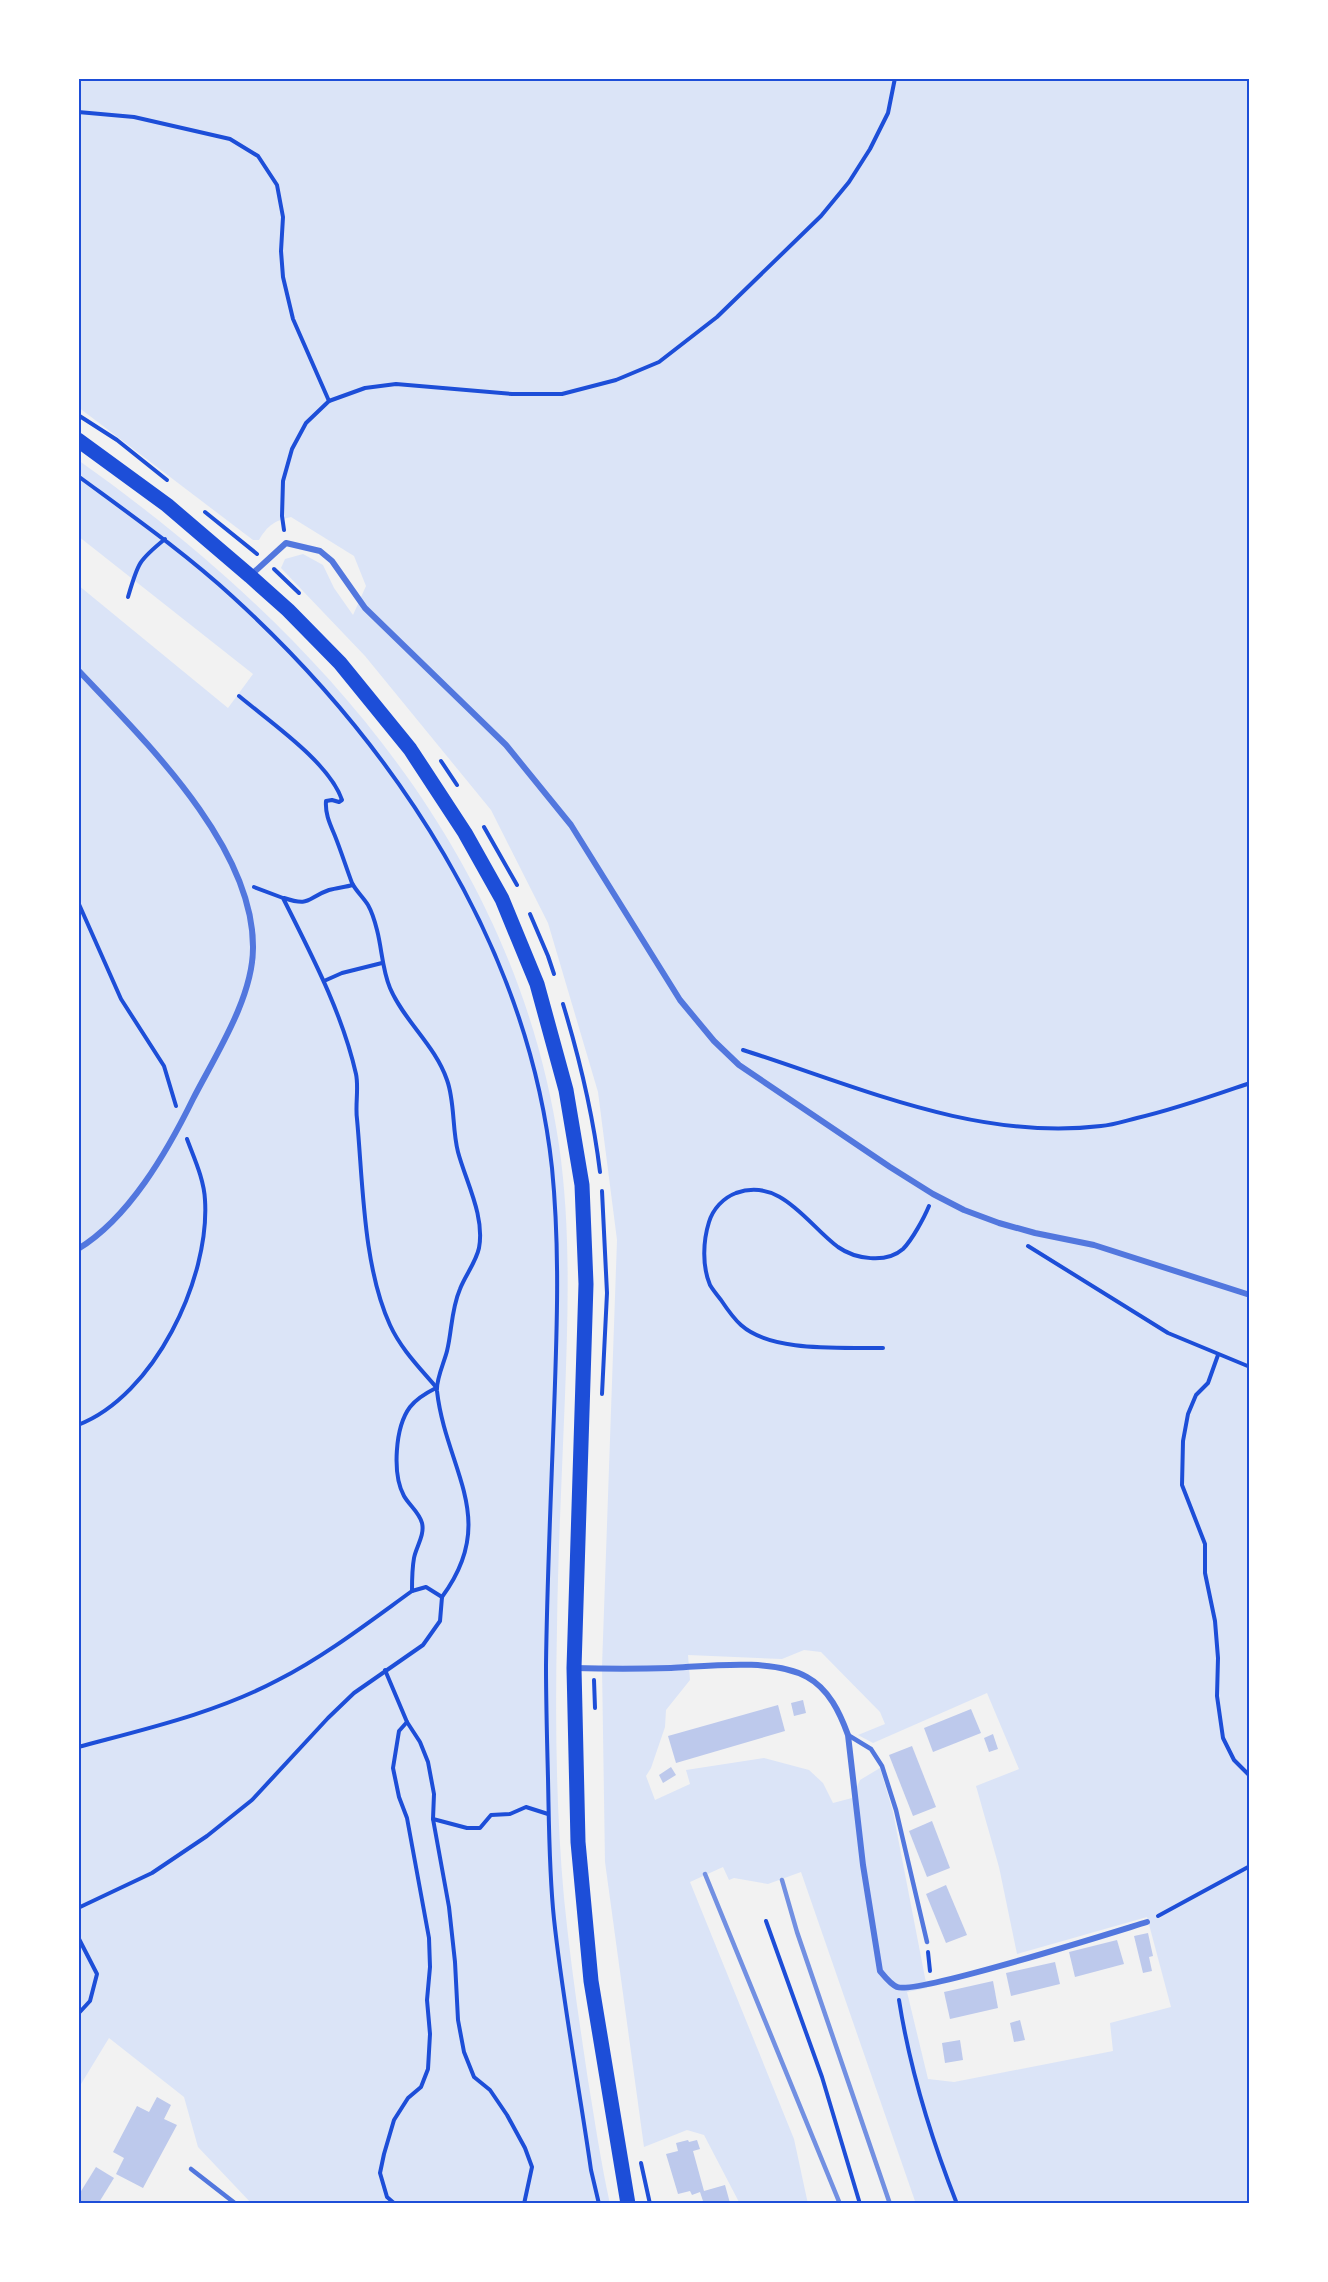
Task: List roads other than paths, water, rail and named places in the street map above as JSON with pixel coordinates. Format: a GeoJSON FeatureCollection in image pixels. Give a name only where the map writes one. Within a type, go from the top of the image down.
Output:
{"type":"FeatureCollection","features":[{"type":"Feature","properties":{"kind":"main road"},"geometry":{"type":"LineString","coordinates":[[78,440],[166,505],[250,576],[288,610],[340,663],[410,749],[465,833],[502,899],[537,984],[566,1090],[582,1185],[586,1284],[574,1668],[578,1842],[591,1981],[628,2204]]}},
{"type":"Feature","properties":{"kind":"street"},"geometry":{"type":"LineString","coordinates":[[250,576],[286,543],[304,545],[326,556],[365,608],[506,745],[571,825],[680,1000],[714,1041],[739,1065],[771,1088],[933,1194],[964,1210],[1035,1233],[1094,1245],[1250,1294]]}},
{"type":"Feature","properties":{"kind":"street"},"geometry":{"type":"LineString","coordinates":[[78,670],[190,795],[218,837],[249,909],[253,949],[247,985],[232,1023],[181,1123],[136,1195],[112,1222],[78,1249]]}},
{"type":"Feature","properties":{"kind":"street"},"geometry":{"type":"LineString","coordinates":[[574,1668],[720,1665],[783,1667],[807,1677],[825,1691],[842,1718],[848,1736],[880,1971],[897,1988],[931,1983],[1147,1922]]}},
{"type":"Feature","properties":{"kind":"lane"},"geometry":{"type":"LineString","coordinates":[[848,1736],[871,1749],[882,1766],[896,1810],[927,1942]]}},
{"type":"Feature","properties":{"kind":"lane"},"geometry":{"type":"LineString","coordinates":[[191,2169],[236,2204]]}},
{"type":"Feature","properties":{"kind":"railway"},"geometry":{"type":"LineString","coordinates":[[705,1874],[840,2204]]}},
{"type":"Feature","properties":{"kind":"railway"},"geometry":{"type":"LineString","coordinates":[[782,1880],[797,1932],[890,2204]]}}]}
